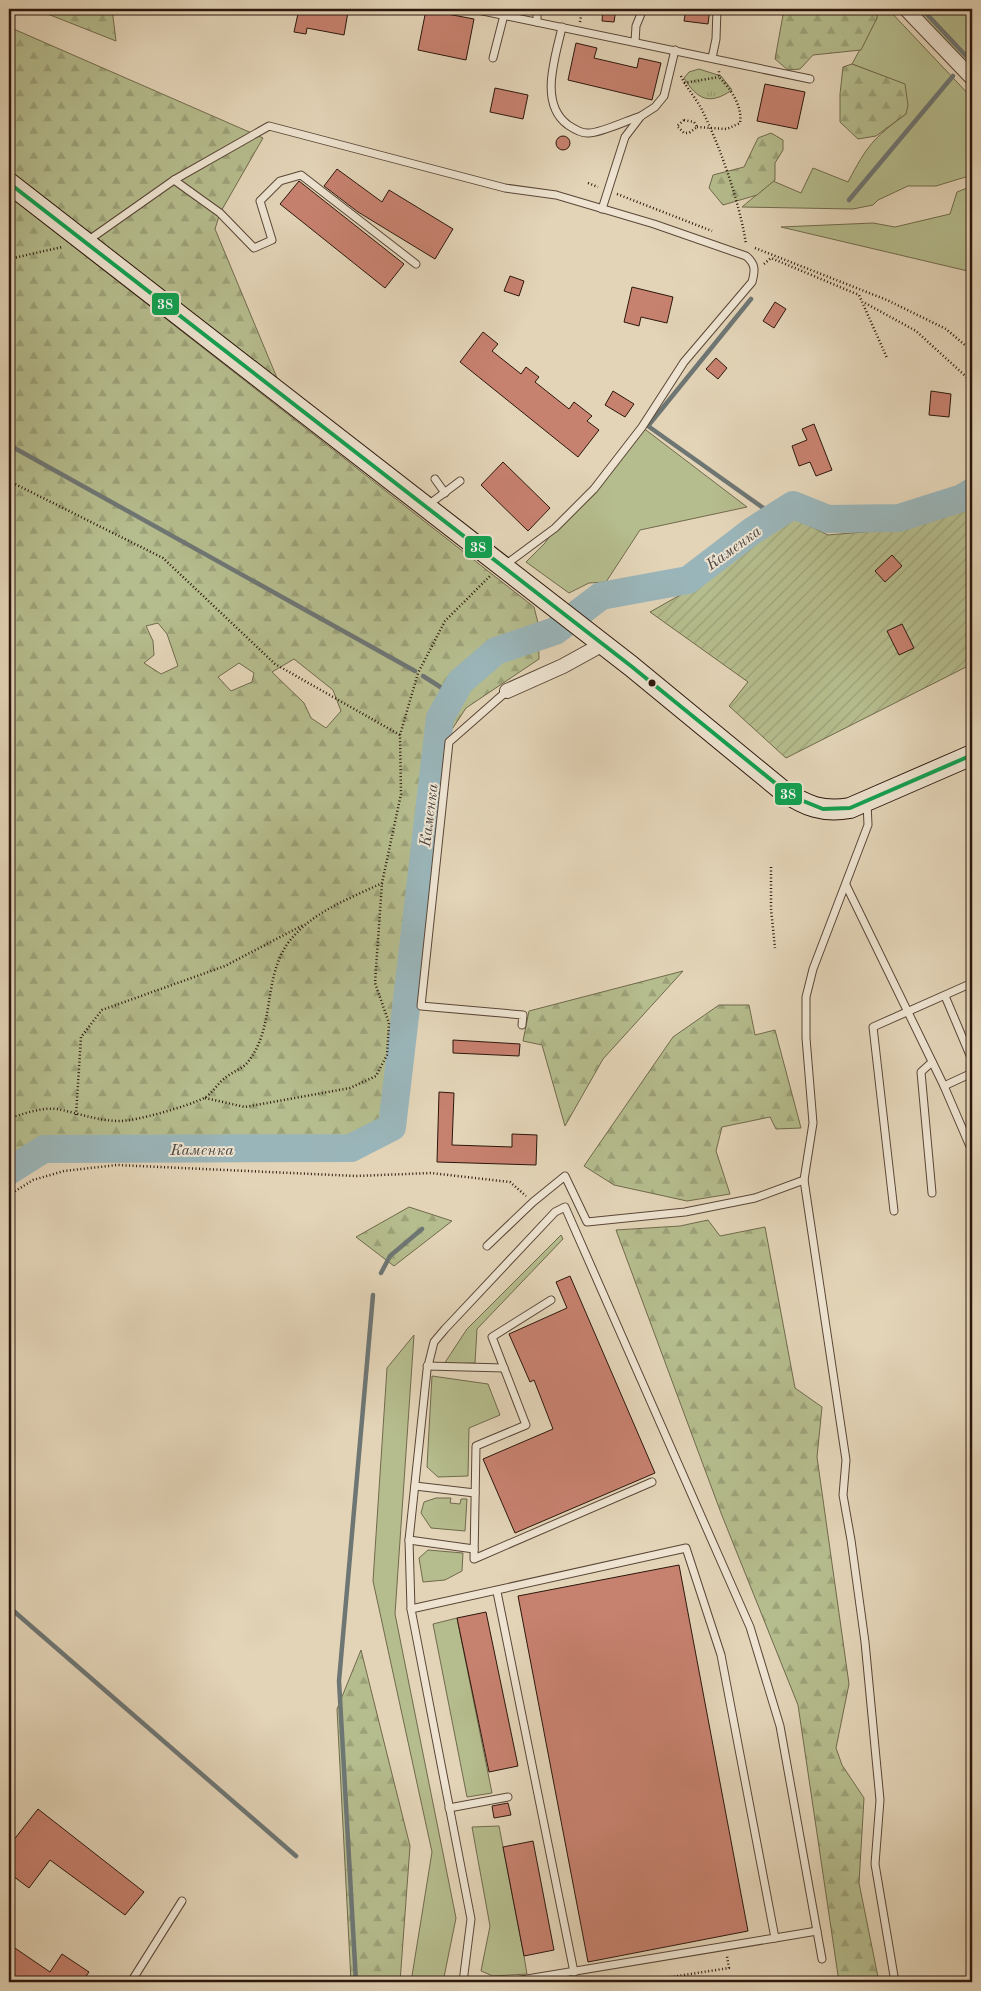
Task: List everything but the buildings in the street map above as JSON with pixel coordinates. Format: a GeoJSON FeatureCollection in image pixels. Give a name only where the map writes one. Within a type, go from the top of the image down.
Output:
{"type":"FeatureCollection","features":[{"type":"Feature","properties":{"kind":"street"},"geometry":{"type":"LineString","coordinates":[[906,9],[972,78]]}},
{"type":"Feature","properties":{"kind":"street"},"geometry":{"type":"LineString","coordinates":[[9,183],[595,638],[783,791],[801,803],[818,809],[834,811],[867,802],[972,755]]}},
{"type":"Feature","properties":{"kind":"street"},"geometry":{"type":"LineString","coordinates":[[506,691],[563,666],[595,638]]}},
{"type":"Feature","properties":{"kind":"lane"},"geometry":{"type":"LineString","coordinates":[[473,9],[810,79]]}},
{"type":"Feature","properties":{"kind":"lane"},"geometry":{"type":"LineString","coordinates":[[537,22],[538,9]]}},
{"type":"Feature","properties":{"kind":"lane"},"geometry":{"type":"LineString","coordinates":[[635,42],[636,26],[643,9]]}},
{"type":"Feature","properties":{"kind":"lane"},"geometry":{"type":"LineString","coordinates":[[712,58],[716,39],[717,9]]}},
{"type":"Feature","properties":{"kind":"lane"},"geometry":{"type":"LineString","coordinates":[[493,58],[504,15]]}},
{"type":"Feature","properties":{"kind":"lane"},"geometry":{"type":"LineString","coordinates":[[562,27],[550,83],[553,102],[562,121],[575,130],[589,133],[641,116],[655,107],[664,96],[678,51]]}},
{"type":"Feature","properties":{"kind":"lane"},"geometry":{"type":"LineString","coordinates":[[602,209],[625,137],[641,116]]}},
{"type":"Feature","properties":{"kind":"lane"},"geometry":{"type":"LineString","coordinates":[[86,242],[174,180],[270,126],[505,188],[556,195],[654,224],[746,256],[752,261],[755,270],[752,282],[684,362],[642,427],[594,489],[554,528],[502,566]]}},
{"type":"Feature","properties":{"kind":"lane"},"geometry":{"type":"LineString","coordinates":[[174,180],[220,213],[254,248],[272,240],[260,202],[280,181],[301,175],[416,264]]}},
{"type":"Feature","properties":{"kind":"lane"},"geometry":{"type":"LineString","coordinates":[[435,479],[445,493]]}},
{"type":"Feature","properties":{"kind":"lane"},"geometry":{"type":"LineString","coordinates":[[425,507],[460,482]]}},
{"type":"Feature","properties":{"kind":"lane"},"geometry":{"type":"LineString","coordinates":[[506,691],[449,742],[421,1006],[523,1015],[522,1025]]}},
{"type":"Feature","properties":{"kind":"lane"},"geometry":{"type":"LineString","coordinates":[[867,802],[868,825],[813,969],[806,997],[806,1038],[813,1122],[804,1180],[846,1460],[842,1496],[856,1577],[875,1735],[880,1800],[875,1864],[895,1982]]}},
{"type":"Feature","properties":{"kind":"lane"},"geometry":{"type":"LineString","coordinates":[[846,885],[944,1086],[972,1151]]}},
{"type":"Feature","properties":{"kind":"lane"},"geometry":{"type":"LineString","coordinates":[[894,1211],[873,1027],[972,983]]}},
{"type":"Feature","properties":{"kind":"lane"},"geometry":{"type":"LineString","coordinates":[[945,996],[972,1060]]}},
{"type":"Feature","properties":{"kind":"lane"},"geometry":{"type":"LineString","coordinates":[[932,1062],[921,1072],[932,1192]]}},
{"type":"Feature","properties":{"kind":"lane"},"geometry":{"type":"LineString","coordinates":[[944,1086],[972,1074]]}},
{"type":"Feature","properties":{"kind":"lane"},"geometry":{"type":"LineString","coordinates":[[488,1246],[533,1202],[565,1176],[587,1222],[685,1212],[738,1202],[755,1198],[804,1180]]}},
{"type":"Feature","properties":{"kind":"lane"},"geometry":{"type":"LineString","coordinates":[[463,1982],[471,1919],[412,1609],[409,1540],[427,1366],[434,1342],[445,1329],[555,1212],[565,1207],[750,1627],[780,1726],[822,1959]]}},
{"type":"Feature","properties":{"kind":"lane"},"geometry":{"type":"LineString","coordinates":[[551,1300],[492,1336],[526,1425],[476,1446],[474,1559],[652,1482]]}},
{"type":"Feature","properties":{"kind":"lane"},"geometry":{"type":"LineString","coordinates":[[427,1366],[504,1368]]}},
{"type":"Feature","properties":{"kind":"lane"},"geometry":{"type":"LineString","coordinates":[[415,1486],[475,1493]]}},
{"type":"Feature","properties":{"kind":"lane"},"geometry":{"type":"LineString","coordinates":[[409,1540],[474,1549]]}},
{"type":"Feature","properties":{"kind":"lane"},"geometry":{"type":"LineString","coordinates":[[412,1609],[455,1598],[497,1592],[686,1548],[721,1655],[775,1938]]}},
{"type":"Feature","properties":{"kind":"lane"},"geometry":{"type":"LineString","coordinates":[[497,1592],[574,1972]]}},
{"type":"Feature","properties":{"kind":"lane"},"geometry":{"type":"LineString","coordinates":[[449,1808],[508,1797]]}},
{"type":"Feature","properties":{"kind":"lane"},"geometry":{"type":"LineString","coordinates":[[130,1982],[182,1901]]}},
{"type":"Feature","properties":{"kind":"lane"},"geometry":{"type":"LineString","coordinates":[[509,1982],[725,1948],[817,1931]]}},
{"type":"Feature","properties":{"kind":"path"},"geometry":{"type":"LineString","coordinates":[[678,51],[684,83],[700,106],[740,211],[746,244],[746,256]]}},
{"type":"Feature","properties":{"kind":"path"},"geometry":{"type":"LineString","coordinates":[[697,127],[689,133],[684,133],[677,126],[680,122],[689,120],[697,127],[727,129],[740,122],[741,116],[734,96],[719,77],[720,60]]}},
{"type":"Feature","properties":{"kind":"path"},"geometry":{"type":"LineString","coordinates":[[684,83],[719,77]]}},
{"type":"Feature","properties":{"kind":"path"},"geometry":{"type":"LineString","coordinates":[[588,183],[721,234]]}},
{"type":"Feature","properties":{"kind":"path"},"geometry":{"type":"LineString","coordinates":[[738,241],[887,300],[946,329],[972,351]]}},
{"type":"Feature","properties":{"kind":"path"},"geometry":{"type":"LineString","coordinates":[[9,259],[86,242]]}},
{"type":"Feature","properties":{"kind":"path"},"geometry":{"type":"LineString","coordinates":[[755,270],[772,258],[860,295],[887,358]]}},
{"type":"Feature","properties":{"kind":"path"},"geometry":{"type":"LineString","coordinates":[[863,302],[916,332],[972,382]]}},
{"type":"Feature","properties":{"kind":"path"},"geometry":{"type":"LineString","coordinates":[[9,480],[163,558],[275,664],[400,735]]}},
{"type":"Feature","properties":{"kind":"path"},"geometry":{"type":"LineString","coordinates":[[9,1118],[38,1110],[56,1109],[76,1115],[122,1121],[205,1098],[245,1107],[350,1088],[376,1076],[387,1055],[389,1023],[375,983],[382,883],[401,794],[400,735],[418,673],[445,621],[502,566]]}},
{"type":"Feature","properties":{"kind":"path"},"geometry":{"type":"LineString","coordinates":[[771,867],[771,909],[775,948]]}},
{"type":"Feature","properties":{"kind":"path"},"geometry":{"type":"LineString","coordinates":[[76,1115],[81,1037],[102,1010],[225,966],[306,924],[321,913],[382,883]]}},
{"type":"Feature","properties":{"kind":"path"},"geometry":{"type":"LineString","coordinates":[[205,1098],[224,1078],[246,1065],[259,1046],[267,1023],[271,987],[279,960],[288,943],[306,924]]}},
{"type":"Feature","properties":{"kind":"path"},"geometry":{"type":"LineString","coordinates":[[9,1195],[33,1180],[64,1171],[116,1165],[356,1176],[431,1173],[510,1182],[533,1202]]}},
{"type":"Feature","properties":{"kind":"path"},"geometry":{"type":"LineString","coordinates":[[639,1982],[729,1968],[725,1948]]}},
{"type":"Feature","properties":{"kind":"green space"},"geometry":{"type":"Polygon","coordinates":[[[35,9],[112,9],[116,41],[35,9]]]}},
{"type":"Feature","properties":{"kind":"green space"},"geometry":{"type":"Polygon","coordinates":[[[792,9],[812,14],[819,9],[876,9],[877,18],[861,50],[813,55],[800,69],[788,70],[775,59],[783,15],[792,9]]]}},
{"type":"Feature","properties":{"kind":"green space"},"geometry":{"type":"Polygon","coordinates":[[[876,9],[888,9],[972,98],[972,175],[936,186],[908,186],[878,200],[873,205],[853,209],[742,207],[773,181],[801,193],[813,168],[848,182],[866,151],[878,137],[906,114],[904,84],[852,64],[877,18],[876,9]]]}},
{"type":"Feature","properties":{"kind":"green space"},"geometry":{"type":"Polygon","coordinates":[[[912,9],[972,9],[972,78],[912,9]]]}},
{"type":"Feature","properties":{"kind":"green space"},"geometry":{"type":"Polygon","coordinates":[[[9,27],[263,138],[220,213],[215,229],[277,378],[9,170],[9,27]]]}},
{"type":"Feature","properties":{"kind":"green space"},"geometry":{"type":"Polygon","coordinates":[[[852,64],[905,84],[908,105],[906,114],[876,136],[858,139],[840,122],[840,94],[843,67],[852,64]]]}},
{"type":"Feature","properties":{"kind":"green space"},"geometry":{"type":"Polygon","coordinates":[[[699,69],[721,76],[732,90],[717,98],[704,98],[699,95],[684,78],[689,72],[699,69]]]}},
{"type":"Feature","properties":{"kind":"green space"},"geometry":{"type":"Polygon","coordinates":[[[771,133],[783,140],[783,150],[775,163],[775,180],[757,195],[723,205],[709,188],[713,175],[744,167],[758,138],[771,133]]]}},
{"type":"Feature","properties":{"kind":"green space"},"geometry":{"type":"Polygon","coordinates":[[[972,186],[972,272],[781,227],[873,223],[895,227],[950,214],[957,192],[972,186]]]}},
{"type":"Feature","properties":{"kind":"green space"},"geometry":{"type":"Polygon","coordinates":[[[9,196],[534,607],[538,623],[539,659],[466,708],[445,740],[395,1123],[350,1138],[42,1139],[9,1160],[9,196]],[[158,623],[146,626],[153,641],[154,655],[144,663],[161,674],[178,666],[167,634],[158,623]],[[294,659],[272,672],[304,703],[311,718],[326,728],[341,711],[333,690],[294,659]],[[239,663],[218,677],[231,691],[252,682],[254,673],[239,663]]]}},
{"type":"Feature","properties":{"kind":"green space"},"geometry":{"type":"Polygon","coordinates":[[[642,427],[747,507],[640,530],[606,582],[589,583],[569,593],[526,562],[545,543],[555,528],[594,489],[642,427]]]}},
{"type":"Feature","properties":{"kind":"green space"},"geometry":{"type":"Polygon","coordinates":[[[972,508],[972,664],[786,758],[729,706],[748,682],[650,612],[689,590],[760,537],[794,518],[828,535],[899,529],[972,508]]]}},
{"type":"Feature","properties":{"kind":"green space"},"geometry":{"type":"Polygon","coordinates":[[[683,971],[603,1059],[565,1126],[542,1045],[523,1041],[529,1011],[683,971]]]}},
{"type":"Feature","properties":{"kind":"green space"},"geometry":{"type":"Polygon","coordinates":[[[719,1005],[749,1005],[755,1035],[775,1030],[801,1128],[776,1129],[770,1117],[722,1127],[716,1151],[730,1194],[687,1201],[614,1185],[584,1166],[673,1037],[719,1005]]]}},
{"type":"Feature","properties":{"kind":"green space"},"geometry":{"type":"Polygon","coordinates":[[[409,1207],[452,1221],[394,1266],[356,1237],[409,1207]]]}},
{"type":"Feature","properties":{"kind":"green space"},"geometry":{"type":"Polygon","coordinates":[[[708,1220],[720,1236],[765,1227],[795,1388],[822,1407],[817,1457],[849,1684],[836,1748],[842,1765],[864,1798],[859,1883],[879,1982],[839,1982],[798,1705],[721,1513],[616,1230],[680,1226],[708,1220]]]}},
{"type":"Feature","properties":{"kind":"green space"},"geometry":{"type":"Polygon","coordinates":[[[561,1235],[563,1239],[477,1329],[475,1363],[444,1364],[467,1329],[561,1235]]]}},
{"type":"Feature","properties":{"kind":"green space"},"geometry":{"type":"Polygon","coordinates":[[[414,1335],[395,1614],[456,1918],[443,1982],[411,1982],[432,1852],[373,1581],[387,1368],[414,1335]]]}},
{"type":"Feature","properties":{"kind":"green space"},"geometry":{"type":"Polygon","coordinates":[[[432,1376],[488,1384],[500,1415],[469,1428],[468,1476],[438,1477],[427,1467],[432,1376]]]}},
{"type":"Feature","properties":{"kind":"green space"},"geometry":{"type":"Polygon","coordinates":[[[436,1498],[451,1498],[450,1503],[460,1504],[461,1499],[467,1499],[465,1531],[431,1528],[421,1513],[424,1502],[436,1498]]]}},
{"type":"Feature","properties":{"kind":"green space"},"geometry":{"type":"Polygon","coordinates":[[[428,1550],[463,1553],[462,1571],[445,1580],[423,1582],[419,1558],[428,1550]]]}},
{"type":"Feature","properties":{"kind":"green space"},"geometry":{"type":"Polygon","coordinates":[[[457,1618],[492,1793],[467,1797],[433,1624],[457,1618]]]}},
{"type":"Feature","properties":{"kind":"green space"},"geometry":{"type":"Polygon","coordinates":[[[361,1650],[410,1846],[400,1982],[351,1982],[337,1709],[361,1650]]]}},
{"type":"Feature","properties":{"kind":"green space"},"geometry":{"type":"Polygon","coordinates":[[[499,1826],[527,1974],[493,1976],[481,1971],[490,1926],[472,1827],[499,1826]]]}},
{"type":"Feature","properties":{"kind":"waterway"},"geometry":{"type":"LineString","coordinates":[[922,9],[968,58],[972,53]]}},
{"type":"Feature","properties":{"kind":"waterway"},"geometry":{"type":"LineString","coordinates":[[849,200],[953,76]]}},
{"type":"Feature","properties":{"kind":"waterway"},"geometry":{"type":"LineString","coordinates":[[751,299],[648,426],[776,517]]}},
{"type":"Feature","properties":{"kind":"waterway"},"geometry":{"type":"LineString","coordinates":[[9,445],[415,671]]}},
{"type":"Feature","properties":{"kind":"waterway","name":"Каменка"},"geometry":{"type":"LineString","coordinates":[[9,1171],[44,1149],[351,1148],[392,1127],[440,718],[460,682],[496,651],[555,631],[601,596],[688,580],[752,531],[793,505],[828,519],[899,518],[962,498],[972,492]]}},
{"type":"Feature","properties":{"kind":"waterway"},"geometry":{"type":"LineString","coordinates":[[423,676],[453,695]]}},
{"type":"Feature","properties":{"kind":"waterway"},"geometry":{"type":"LineString","coordinates":[[381,1273],[390,1256],[422,1229]]}},
{"type":"Feature","properties":{"kind":"waterway"},"geometry":{"type":"LineString","coordinates":[[356,1982],[339,1681],[373,1295]]}},
{"type":"Feature","properties":{"kind":"waterway"},"geometry":{"type":"LineString","coordinates":[[9,1607],[296,1856]]}},
{"type":"Feature","properties":{"kind":"transit line","name":"38"},"geometry":{"type":"LineString","coordinates":[[9,183],[631,666],[791,796],[823,809],[850,808],[972,755]]}}]}
